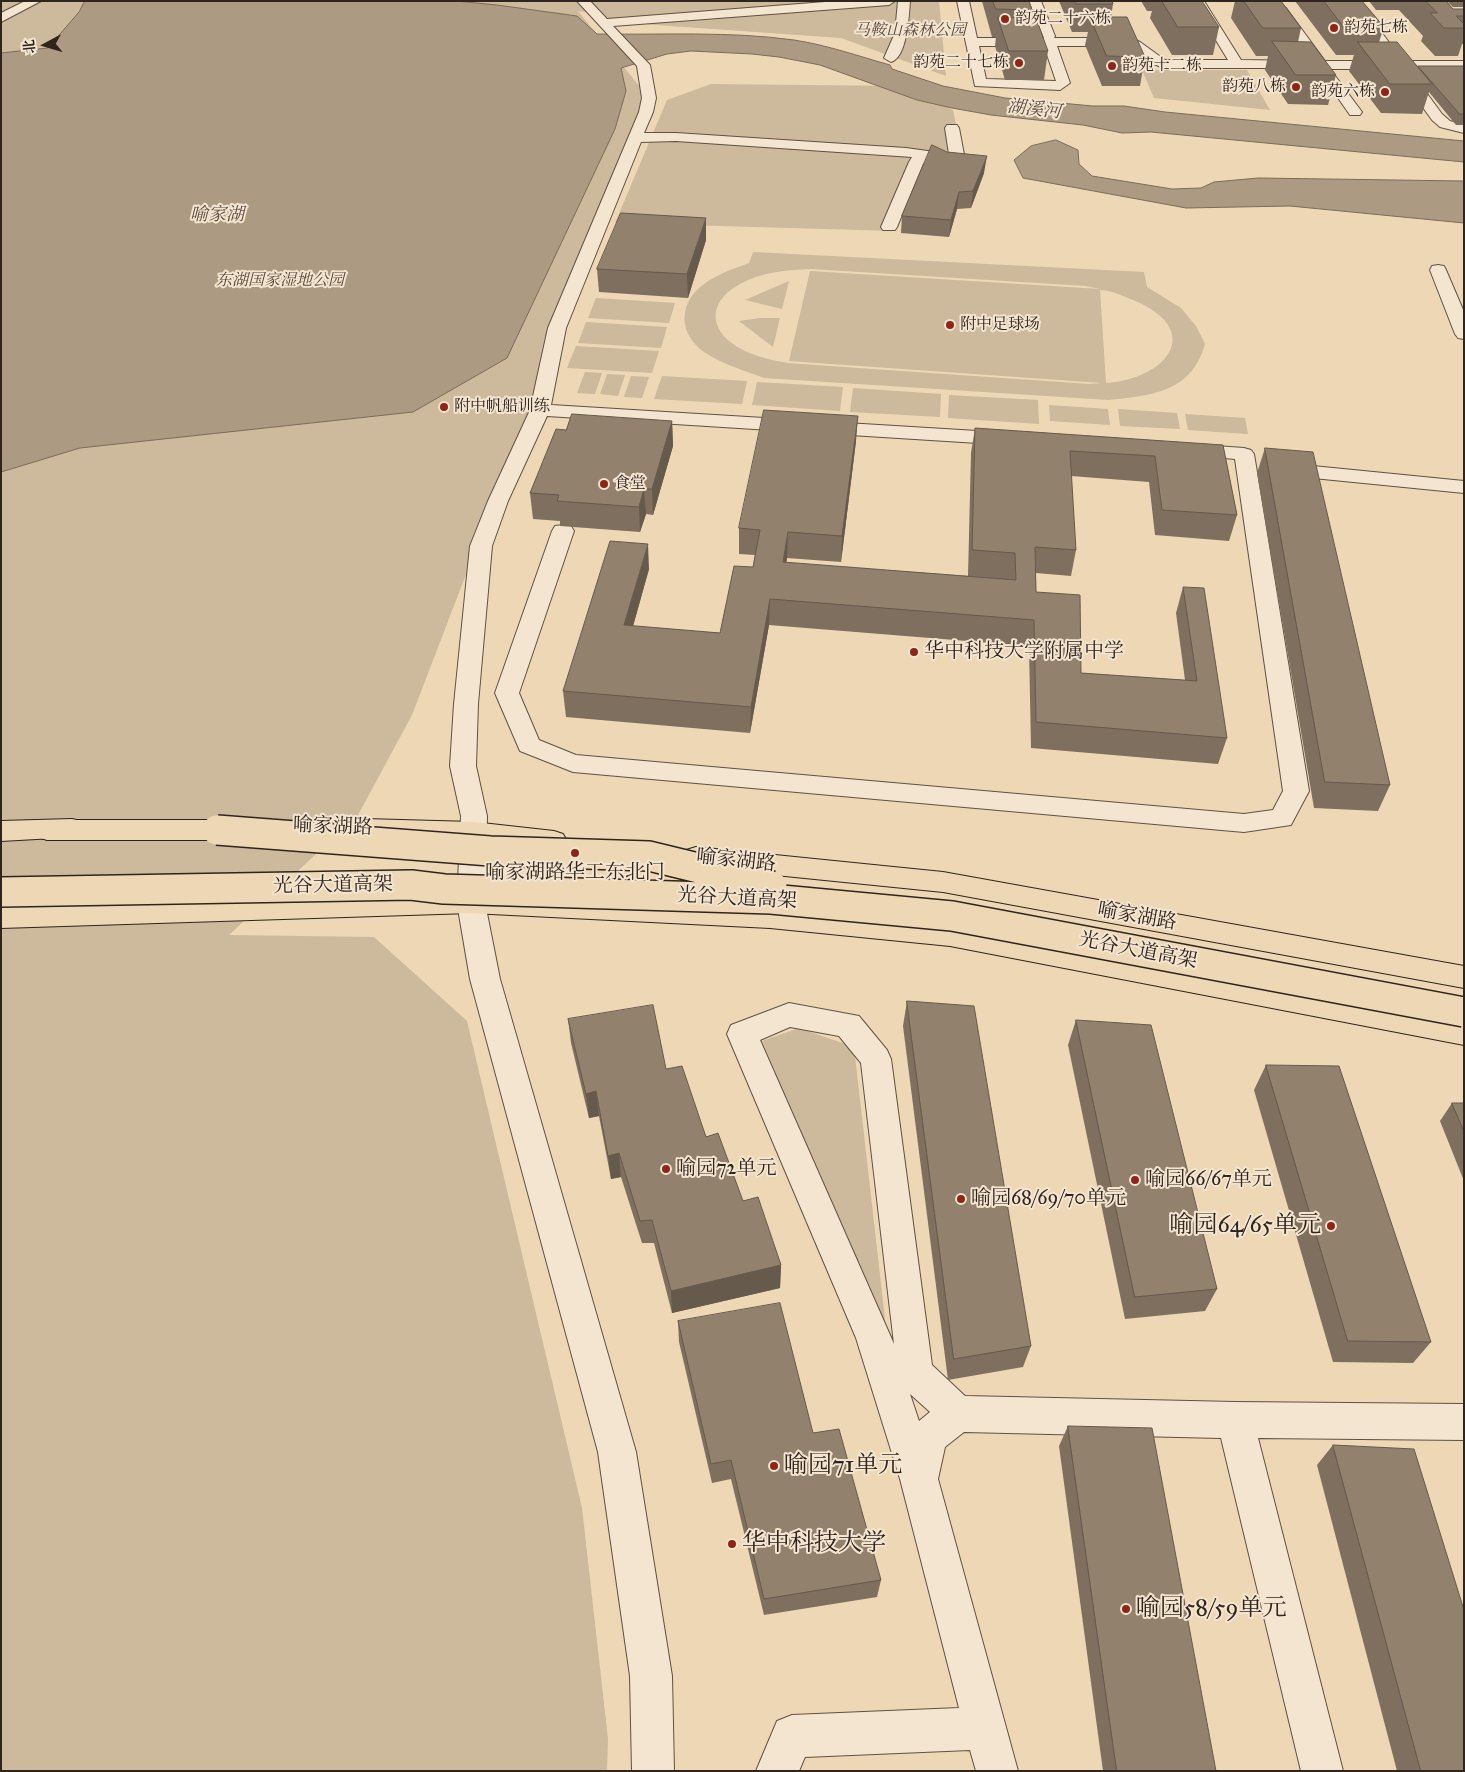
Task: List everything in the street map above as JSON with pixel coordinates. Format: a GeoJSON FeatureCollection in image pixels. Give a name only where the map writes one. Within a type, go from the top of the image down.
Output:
{"type":"FeatureCollection","features":[{"type":"Feature","properties":{"kind":"main road","name":"喻家湖路"},"geometry":{"type":"LineString","coordinates":[[1,831],[199,821],[473,832],[765,865],[943,882],[1464,977]]}},
{"type":"Feature","properties":{"kind":"main road"},"geometry":{"type":"LineString","coordinates":[[47,830],[217,830],[490,851],[649,856],[772,886]]}},
{"type":"Feature","properties":{"kind":"main road","name":"光谷大道高架"},"geometry":{"type":"LineString","coordinates":[[1,874],[414,872],[458,876],[772,886],[953,904],[1464,998]]}},
{"type":"Feature","properties":{"kind":"main road","name":"光谷大道高架"},"geometry":{"type":"LineString","coordinates":[[1,892],[411,885],[444,889],[771,899],[952,916],[1464,1012]]}},
{"type":"Feature","properties":{"kind":"main road"},"geometry":{"type":"LineString","coordinates":[[1,917],[470,903],[770,917],[950,935],[1464,1032]]}},
{"type":"Feature","properties":{"kind":"street"},"geometry":{"type":"LineString","coordinates":[[1,18],[35,1]]}},
{"type":"Feature","properties":{"kind":"street"},"geometry":{"type":"LineString","coordinates":[[583,1],[644,65],[649,98],[635,138],[557,328],[540,410],[498,501],[481,546],[466,704],[464,766],[474,816],[470,903],[485,980],[617,1452],[651,1676],[653,1771]]}},
{"type":"Feature","properties":{"kind":"street"},"geometry":{"type":"LineString","coordinates":[[606,27],[817,4],[889,1]]}},
{"type":"Feature","properties":{"kind":"street"},"geometry":{"type":"LineString","coordinates":[[892,58],[901,33],[904,1]]}},
{"type":"Feature","properties":{"kind":"street"},"geometry":{"type":"LineString","coordinates":[[963,1],[980,83],[1055,88],[1062,83],[1035,1]]}},
{"type":"Feature","properties":{"kind":"street"},"geometry":{"type":"LineString","coordinates":[[1198,1],[1237,64]]}},
{"type":"Feature","properties":{"kind":"street"},"geometry":{"type":"LineString","coordinates":[[1352,1],[1396,64],[1437,117],[1446,124],[1464,129]]}},
{"type":"Feature","properties":{"kind":"street"},"geometry":{"type":"LineString","coordinates":[[1282,11],[1355,112]]}},
{"type":"Feature","properties":{"kind":"street"},"geometry":{"type":"LineString","coordinates":[[971,42],[1049,39],[1131,42],[1143,49],[1149,57],[1163,64],[1464,65]]}},
{"type":"Feature","properties":{"kind":"street"},"geometry":{"type":"LineString","coordinates":[[635,138],[676,137],[924,155],[958,160],[952,128]]}},
{"type":"Feature","properties":{"kind":"street"},"geometry":{"type":"LineString","coordinates":[[889,227],[916,162],[924,155]]}},
{"type":"Feature","properties":{"kind":"street"},"geometry":{"type":"LineString","coordinates":[[1438,270],[1464,334]]}},
{"type":"Feature","properties":{"kind":"street"},"geometry":{"type":"LineString","coordinates":[[540,410],[600,422],[1030,440]]}},
{"type":"Feature","properties":{"kind":"street"},"geometry":{"type":"LineString","coordinates":[[1168,449],[1244,454],[1313,472],[1464,487]]}},
{"type":"Feature","properties":{"kind":"street"},"geometry":{"type":"LineString","coordinates":[[563,531],[507,693],[529,745],[572,763],[1244,823],[1282,818],[1296,791],[1244,454]]}},
{"type":"Feature","properties":{"kind":"street"},"geometry":{"type":"LineString","coordinates":[[958,1414],[915,1374],[876,1058],[848,1025],[788,1015],[742,1034],[874,1338],[919,1479],[998,1771]]}},
{"type":"Feature","properties":{"kind":"street"},"geometry":{"type":"LineString","coordinates":[[919,1479],[929,1436],[958,1414],[1235,1420],[1464,1422]]}},
{"type":"Feature","properties":{"kind":"street"},"geometry":{"type":"LineString","coordinates":[[1235,1420],[1322,1771]]}},
{"type":"Feature","properties":{"kind":"street"},"geometry":{"type":"LineString","coordinates":[[777,1771],[792,1736],[986,1728]]}},
{"type":"Feature","properties":{"kind":"green space"},"geometry":{"type":"Polygon","coordinates":[[[1,1],[939,1],[946,76],[841,38],[613,22],[595,14],[578,11],[649,98],[412,715],[358,815],[229,935],[374,937],[467,1021],[582,1508],[608,1739],[607,1771],[1,1771],[1,1]]]}},
{"type":"Feature","properties":{"kind":"green space"},"geometry":{"type":"Polygon","coordinates":[[[1142,70],[1247,70],[1270,110],[1154,98],[1142,70]]]}},
{"type":"Feature","properties":{"kind":"green space"},"geometry":{"type":"Polygon","coordinates":[[[711,84],[901,86],[953,110],[961,149],[929,153],[894,231],[615,223],[667,100],[711,84]]]}},
{"type":"Feature","properties":{"kind":"green space"},"geometry":{"type":"Polygon","coordinates":[[[753,252],[1144,272],[1147,287],[1181,308],[1196,326],[1205,344],[1199,360],[1190,373],[1180,382],[1155,393],[1109,400],[764,378],[725,363],[704,352],[691,339],[685,324],[685,311],[689,300],[696,291],[715,277],[749,263],[753,252]],[[811,269],[765,274],[740,284],[729,292],[721,300],[717,309],[718,327],[723,335],[743,350],[787,363],[1089,384],[1102,383],[789,361],[810,271],[1100,289],[1086,286],[811,269]],[[1100,290],[1106,383],[1128,380],[1146,373],[1161,363],[1170,351],[1173,338],[1168,325],[1155,312],[1133,300],[1112,292],[1100,290]]]}},
{"type":"Feature","properties":{"kind":"green space"},"geometry":{"type":"Polygon","coordinates":[[[789,281],[782,309],[745,300],[789,281]]]}},
{"type":"Feature","properties":{"kind":"green space"},"geometry":{"type":"Polygon","coordinates":[[[596,298],[675,303],[669,323],[588,318],[596,298]]]}},
{"type":"Feature","properties":{"kind":"green space"},"geometry":{"type":"Polygon","coordinates":[[[780,318],[773,347],[739,321],[780,318]]]}},
{"type":"Feature","properties":{"kind":"green space"},"geometry":{"type":"Polygon","coordinates":[[[586,322],[667,327],[661,348],[578,343],[586,322]]]}},
{"type":"Feature","properties":{"kind":"green space"},"geometry":{"type":"Polygon","coordinates":[[[576,346],[659,351],[652,373],[567,368],[576,346]]]}},
{"type":"Feature","properties":{"kind":"green space"},"geometry":{"type":"Polygon","coordinates":[[[585,372],[602,373],[595,394],[577,393],[585,372]]]}},
{"type":"Feature","properties":{"kind":"green space"},"geometry":{"type":"Polygon","coordinates":[[[607,374],[625,375],[618,396],[600,394],[607,374]]]}},
{"type":"Feature","properties":{"kind":"green space"},"geometry":{"type":"Polygon","coordinates":[[[631,376],[649,377],[642,398],[624,397],[631,376]]]}},
{"type":"Feature","properties":{"kind":"green space"},"geometry":{"type":"Polygon","coordinates":[[[662,376],[747,381],[742,404],[654,399],[662,376]]]}},
{"type":"Feature","properties":{"kind":"green space"},"geometry":{"type":"Polygon","coordinates":[[[757,382],[843,387],[840,411],[752,405],[757,382]]]}},
{"type":"Feature","properties":{"kind":"green space"},"geometry":{"type":"Polygon","coordinates":[[[853,388],[941,394],[940,417],[850,412],[853,388]]]}},
{"type":"Feature","properties":{"kind":"green space"},"geometry":{"type":"Polygon","coordinates":[[[949,395],[1038,400],[1039,424],[948,418],[949,395]]]}},
{"type":"Feature","properties":{"kind":"green space"},"geometry":{"type":"Polygon","coordinates":[[[1049,405],[1108,409],[1110,425],[1050,421],[1049,405]]]}},
{"type":"Feature","properties":{"kind":"green space"},"geometry":{"type":"Polygon","coordinates":[[[1118,409],[1177,413],[1180,429],[1120,426],[1118,409]]]}},
{"type":"Feature","properties":{"kind":"green space"},"geometry":{"type":"Polygon","coordinates":[[[1185,414],[1245,418],[1248,434],[1188,430],[1185,414]]]}},
{"type":"Feature","properties":{"kind":"green space"},"geometry":{"type":"Polygon","coordinates":[[[799,1028],[854,1047],[888,1345],[762,1041],[799,1028]]]}},
{"type":"Feature","properties":{"kind":"water","name":"喻家湖"},"geometry":{"type":"Polygon","coordinates":[[[85,1],[456,1],[497,5],[577,16],[597,34],[720,34],[770,37],[806,42],[890,65],[892,69],[943,86],[1005,98],[1093,106],[1124,106],[1165,112],[1464,141],[1464,162],[1151,132],[1122,133],[1083,125],[991,115],[952,108],[917,100],[820,65],[779,57],[691,51],[667,54],[621,68],[626,91],[615,129],[507,358],[413,412],[80,448],[1,472],[1,53],[48,48],[79,12],[85,1]]]}},
{"type":"Feature","properties":{"kind":"water"},"geometry":{"type":"Polygon","coordinates":[[[1056,140],[1078,150],[1079,164],[1092,176],[1172,189],[1201,188],[1214,182],[1258,178],[1464,181],[1464,223],[1290,206],[1186,208],[1023,178],[1014,160],[1031,146],[1056,140]]]}},
{"type":"Feature","properties":{"kind":"building"},"geometry":{"type":"Polygon","coordinates":[[[993,1],[1029,1],[1032,10],[996,9],[993,1]]]}},
{"type":"Feature","properties":{"kind":"building"},"geometry":{"type":"Polygon","coordinates":[[[1075,1],[1112,1],[1113,4],[1076,4],[1075,1]]]}},
{"type":"Feature","properties":{"kind":"building"},"geometry":{"type":"Polygon","coordinates":[[[1162,1],[1202,1],[1219,27],[1178,27],[1162,1]]]}},
{"type":"Feature","properties":{"kind":"building"},"geometry":{"type":"Polygon","coordinates":[[[1244,1],[1281,1],[1301,28],[1263,28],[1244,1]]]}},
{"type":"Feature","properties":{"kind":"building"},"geometry":{"type":"Polygon","coordinates":[[[1324,1],[1362,1],[1384,27],[1344,27],[1324,1]]]}},
{"type":"Feature","properties":{"kind":"building"},"geometry":{"type":"Polygon","coordinates":[[[1426,1],[1446,1],[1453,9],[1464,9],[1464,16],[1456,16],[1464,24],[1464,28],[1444,28],[1430,13],[1437,13],[1426,1]]]}},
{"type":"Feature","properties":{"kind":"building"},"geometry":{"type":"Polygon","coordinates":[[[998,17],[1036,18],[1048,51],[1009,51],[998,17]]]}},
{"type":"Feature","properties":{"kind":"building"},"geometry":{"type":"Polygon","coordinates":[[[1090,17],[1127,17],[1145,57],[1107,56],[1090,17]]]}},
{"type":"Feature","properties":{"kind":"building"},"geometry":{"type":"Polygon","coordinates":[[[1272,41],[1311,42],[1336,75],[1296,75],[1272,41]]]}},
{"type":"Feature","properties":{"kind":"building"},"geometry":{"type":"Polygon","coordinates":[[[1358,42],[1397,42],[1432,84],[1390,84],[1358,42]]]}},
{"type":"Feature","properties":{"kind":"building"},"geometry":{"type":"Polygon","coordinates":[[[1418,66],[1464,66],[1464,114],[1460,114],[1418,66]]]}},
{"type":"Feature","properties":{"kind":"building"},"geometry":{"type":"Polygon","coordinates":[[[932,145],[947,152],[987,156],[973,191],[959,192],[951,220],[902,216],[932,145]]]}},
{"type":"Feature","properties":{"kind":"building"},"geometry":{"type":"Polygon","coordinates":[[[621,213],[706,218],[687,274],[597,269],[621,213]]]}},
{"type":"Feature","properties":{"kind":"building"},"geometry":{"type":"Polygon","coordinates":[[[764,410],[858,416],[842,536],[788,532],[783,562],[1016,580],[1015,553],[972,550],[975,428],[1223,445],[1237,515],[1162,510],[1155,456],[1070,451],[1076,550],[1035,547],[1036,592],[1080,595],[1081,673],[1197,681],[1183,587],[1204,588],[1227,738],[1036,722],[1034,620],[770,599],[751,707],[563,691],[610,541],[648,544],[624,625],[720,633],[734,566],[753,567],[760,530],[739,528],[764,410]]]}},
{"type":"Feature","properties":{"kind":"building","name":"食堂"},"geometry":{"type":"Polygon","coordinates":[[[572,414],[672,421],[652,489],[644,489],[639,507],[557,501],[559,495],[530,493],[556,429],[566,430],[572,414]]]}},
{"type":"Feature","properties":{"kind":"building"},"geometry":{"type":"Polygon","coordinates":[[[1265,448],[1313,452],[1390,785],[1325,782],[1265,448]]]}},
{"type":"Feature","properties":{"kind":"building","name":"喻园68/69/70单元"},"geometry":{"type":"Polygon","coordinates":[[[907,1001],[974,1006],[1031,1346],[954,1359],[907,1001]]]}},
{"type":"Feature","properties":{"kind":"building","name":"喻园72单元"},"geometry":{"type":"Polygon","coordinates":[[[653,1005],[666,1069],[682,1066],[706,1137],[718,1133],[743,1201],[758,1197],[781,1265],[671,1291],[652,1220],[640,1221],[619,1153],[608,1156],[596,1091],[586,1094],[568,1019],[653,1005]]]}},
{"type":"Feature","properties":{"kind":"building","name":"喻园66/67单元"},"geometry":{"type":"Polygon","coordinates":[[[1076,1020],[1151,1025],[1217,1289],[1135,1297],[1076,1020]]]}},
{"type":"Feature","properties":{"kind":"building","name":"喻园64/65单元"},"geometry":{"type":"Polygon","coordinates":[[[1266,1065],[1339,1066],[1431,1342],[1348,1341],[1266,1065]]]}},
{"type":"Feature","properties":{"kind":"building"},"geometry":{"type":"Polygon","coordinates":[[[1452,1103],[1464,1103],[1464,1131],[1452,1103]]]}},
{"type":"Feature","properties":{"kind":"building","name":"喻园71单元"},"geometry":{"type":"Polygon","coordinates":[[[780,1303],[813,1433],[839,1429],[881,1580],[764,1599],[731,1460],[711,1464],[678,1321],[780,1303]]]}},
{"type":"Feature","properties":{"kind":"building","name":"喻园58/59单元"},"geometry":{"type":"Polygon","coordinates":[[[1068,1426],[1152,1428],[1216,1771],[1117,1771],[1068,1426]]]}},
{"type":"Feature","properties":{"kind":"building"},"geometry":{"type":"Polygon","coordinates":[[[1333,1445],[1414,1449],[1464,1610],[1464,1771],[1421,1771],[1333,1445]]]}},
{"type":"Feature","properties":{"kind":"place","name":"韵苑二十六栋"},"geometry":{"type":"Point","coordinates":[1005,19]}},
{"type":"Feature","properties":{"kind":"place","name":"韵苑七栋"},"geometry":{"type":"Point","coordinates":[1334,28]}},
{"type":"Feature","properties":{"kind":"place","name":"韵苑二十七栋"},"geometry":{"type":"Point","coordinates":[1019,63]}},
{"type":"Feature","properties":{"kind":"place","name":"韵苑十二栋"},"geometry":{"type":"Point","coordinates":[1112,66]}},
{"type":"Feature","properties":{"kind":"place","name":"韵苑八栋"},"geometry":{"type":"Point","coordinates":[1296,87]}},
{"type":"Feature","properties":{"kind":"place","name":"韵苑六栋"},"geometry":{"type":"Point","coordinates":[1385,92]}},
{"type":"Feature","properties":{"kind":"place","name":"附中足球场"},"geometry":{"type":"Point","coordinates":[950,325]}},
{"type":"Feature","properties":{"kind":"place","name":"附中帆船训练"},"geometry":{"type":"Point","coordinates":[444,407]}},
{"type":"Feature","properties":{"kind":"place","name":"食堂"},"geometry":{"type":"Point","coordinates":[604,484]}},
{"type":"Feature","properties":{"kind":"place","name":"华中科技大学附属中学"},"geometry":{"type":"Point","coordinates":[914,652]}},
{"type":"Feature","properties":{"kind":"place","name":"喻家湖路华工东北门"},"geometry":{"type":"Point","coordinates":[575,853]}},
{"type":"Feature","properties":{"kind":"place","name":"喻园72单元"},"geometry":{"type":"Point","coordinates":[666,1169]}},
{"type":"Feature","properties":{"kind":"place","name":"喻园66/67单元"},"geometry":{"type":"Point","coordinates":[1135,1180]}},
{"type":"Feature","properties":{"kind":"place","name":"喻园68/69/70单元"},"geometry":{"type":"Point","coordinates":[961,1199]}},
{"type":"Feature","properties":{"kind":"place","name":"喻园64/65单元"},"geometry":{"type":"Point","coordinates":[1331,1226]}},
{"type":"Feature","properties":{"kind":"place","name":"喻园71单元"},"geometry":{"type":"Point","coordinates":[774,1466]}},
{"type":"Feature","properties":{"kind":"place","name":"华中科技大学"},"geometry":{"type":"Point","coordinates":[732,1544]}},
{"type":"Feature","properties":{"kind":"place","name":"喻园58/59单元"},"geometry":{"type":"Point","coordinates":[1126,1609]}},
{"type":"Feature","properties":{"kind":"park label","name":"马鞍山森林公园"},"geometry":{"type":"Point","coordinates":[910,31]}},
{"type":"Feature","properties":{"kind":"park label","name":"东湖国家湿地公园"},"geometry":{"type":"Point","coordinates":[280,281]}},
{"type":"Feature","properties":{"kind":"water label","name":"湖溪河"},"geometry":{"type":"Point","coordinates":[1034,110]}}]}
